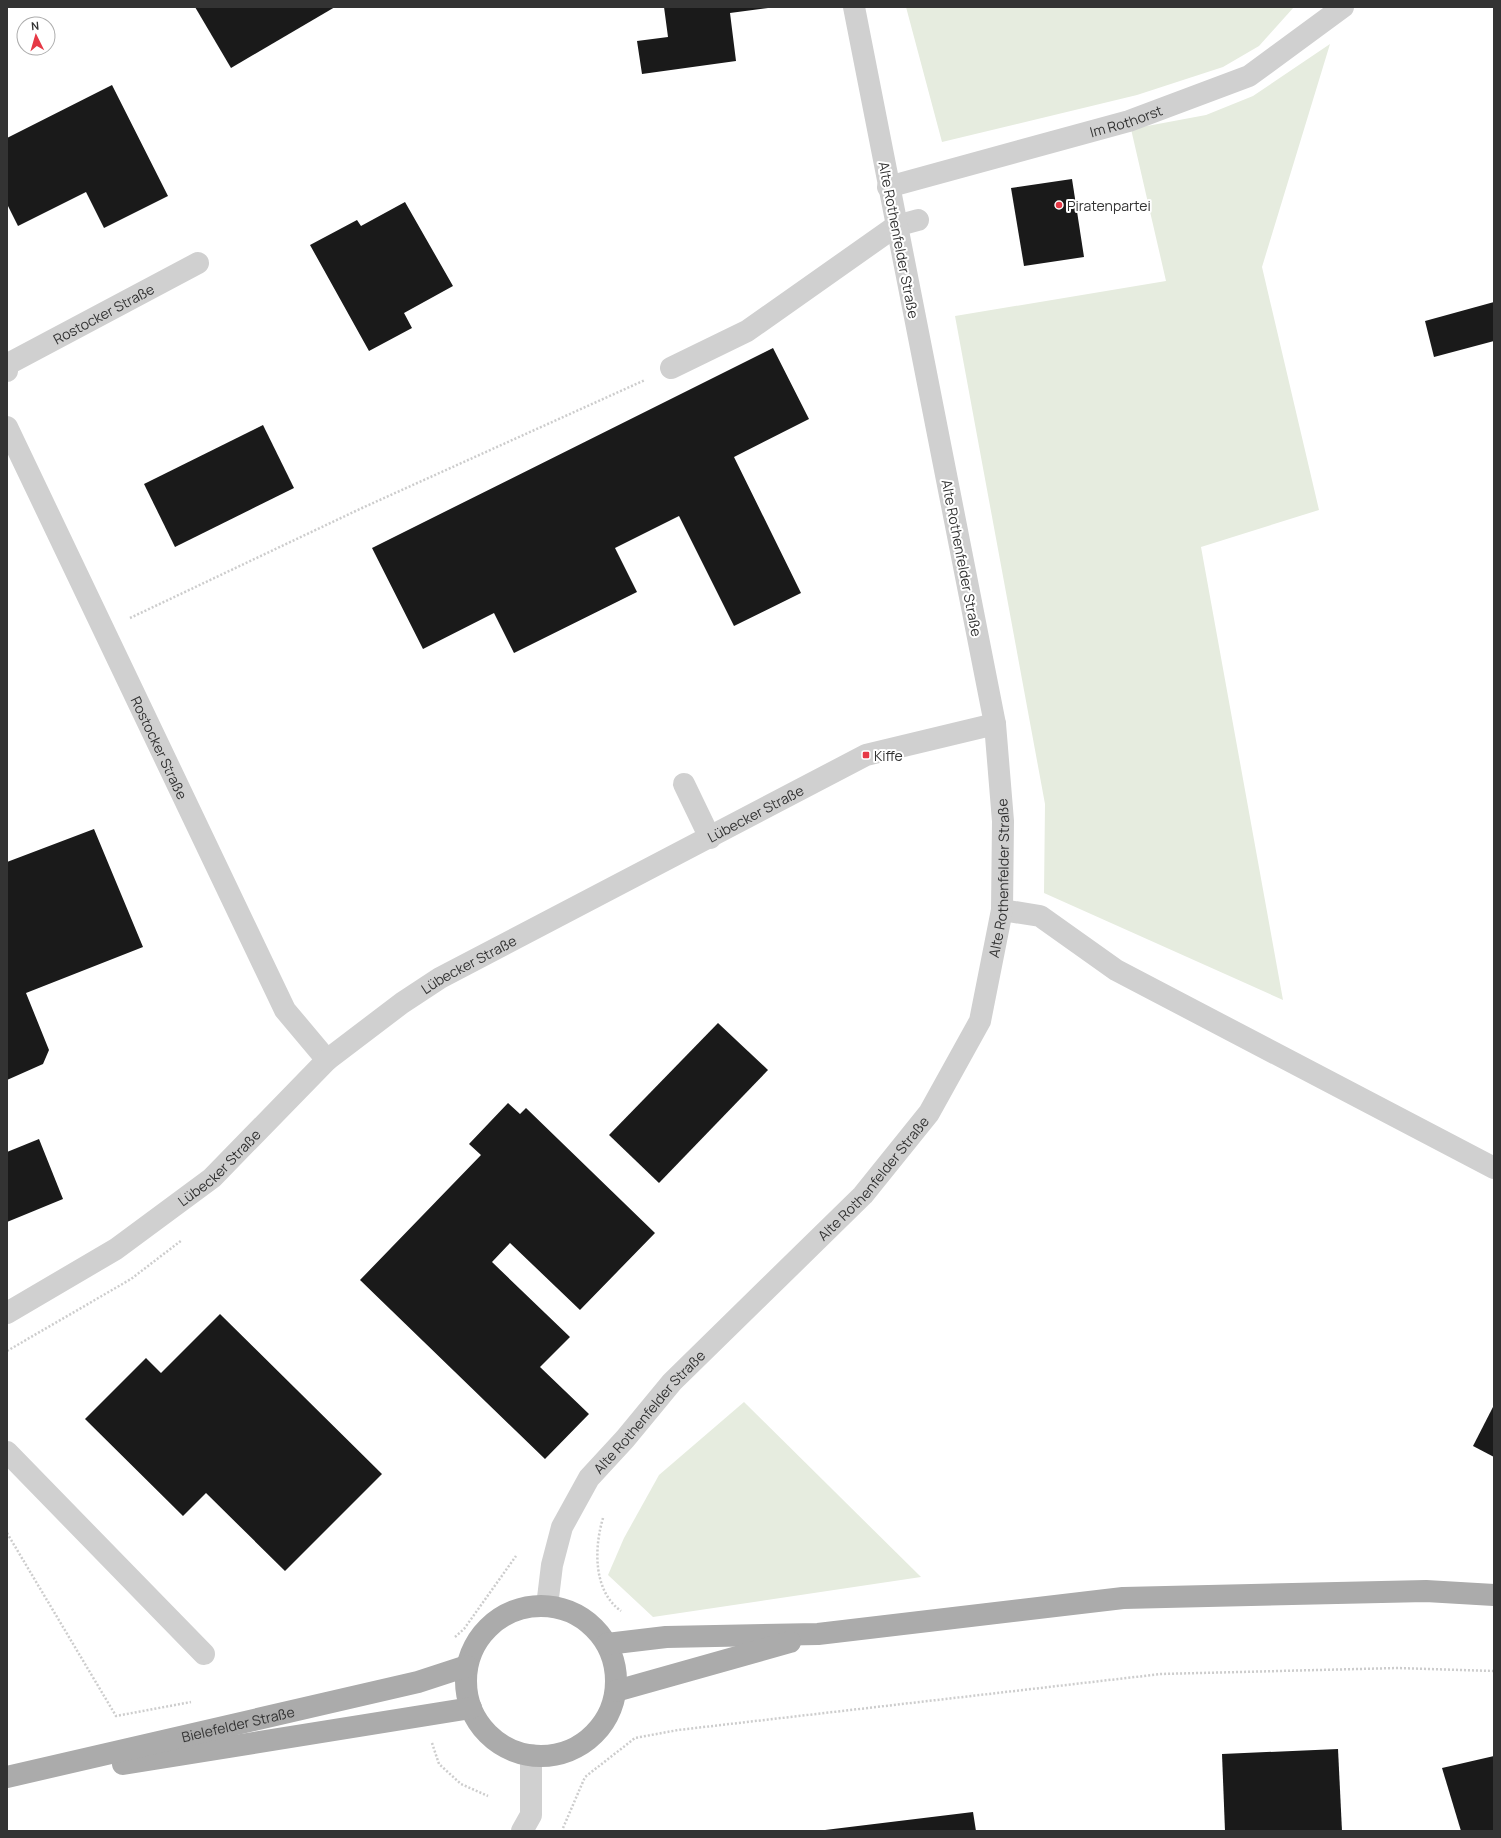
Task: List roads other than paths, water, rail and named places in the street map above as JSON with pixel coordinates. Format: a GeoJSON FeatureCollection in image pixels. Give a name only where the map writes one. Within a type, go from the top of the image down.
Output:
{"type":"FeatureCollection","features":[{"type":"Feature","properties":{"kind":"main road"},"geometry":{"type":"LineString","coordinates":[[607,1644],[666,1637],[818,1634],[1123,1598],[1426,1591],[1494,1595]]}},
{"type":"Feature","properties":{"kind":"main road"},"geometry":{"type":"LineString","coordinates":[[547,1606],[571,1611],[591,1625],[607,1644],[615,1667],[616,1692],[609,1714],[595,1733],[576,1747],[554,1754],[531,1755],[512,1750],[494,1740],[481,1726],[471,1708],[466,1688],[467,1666],[474,1645],[488,1627],[505,1615],[525,1607],[547,1606]]}},
{"type":"Feature","properties":{"kind":"main road"},"geometry":{"type":"LineString","coordinates":[[616,1692],[818,1634]]}},
{"type":"Feature","properties":{"kind":"main road","name":"Bielefelder Straße"},"geometry":{"type":"LineString","coordinates":[[7,1777],[418,1682],[467,1666]]}},
{"type":"Feature","properties":{"kind":"main road","name":"Bielefelder Straße"},"geometry":{"type":"LineString","coordinates":[[7,1782],[471,1708]]}},
{"type":"Feature","properties":{"kind":"street","name":"Alte Rothenfelder Straße"},"geometry":{"type":"LineString","coordinates":[[547,1606],[552,1565],[562,1527],[589,1478],[625,1439],[672,1382],[863,1195],[929,1113],[980,1020],[1002,910],[1003,821],[995,724],[888,187],[854,7]]}},
{"type":"Feature","properties":{"kind":"street","name":"Im Rothorst"},"geometry":{"type":"LineString","coordinates":[[888,187],[911,182],[1129,121],[1249,76],[1343,7]]}},
{"type":"Feature","properties":{"kind":"street"},"geometry":{"type":"LineString","coordinates":[[671,368],[748,331],[896,226],[918,220]]}},
{"type":"Feature","properties":{"kind":"street","name":"Rostocker Straße"},"geometry":{"type":"LineString","coordinates":[[7,365],[198,263]]}},
{"type":"Feature","properties":{"kind":"street","name":"Rostocker Straße"},"geometry":{"type":"LineString","coordinates":[[7,427],[285,1010],[327,1060]]}},
{"type":"Feature","properties":{"kind":"street","name":"Lübecker Straße"},"geometry":{"type":"LineString","coordinates":[[7,1313],[116,1249],[212,1178],[327,1060],[402,1004],[440,978],[866,755],[995,724]]}},
{"type":"Feature","properties":{"kind":"street"},"geometry":{"type":"LineString","coordinates":[[684,784],[710,838]]}},
{"type":"Feature","properties":{"kind":"street"},"geometry":{"type":"LineString","coordinates":[[1002,910],[1040,916],[1116,970],[1494,1168]]}},
{"type":"Feature","properties":{"kind":"street"},"geometry":{"type":"LineString","coordinates":[[7,1452],[204,1654]]}},
{"type":"Feature","properties":{"kind":"street"},"geometry":{"type":"LineString","coordinates":[[522,1831],[531,1815],[531,1755]]}},
{"type":"Feature","properties":{"kind":"place","name":"Piratenpartei"},"geometry":{"type":"Point","coordinates":[1059,205]}},
{"type":"Feature","properties":{"kind":"place","name":"Kiffe"},"geometry":{"type":"Point","coordinates":[866,755]}}]}
